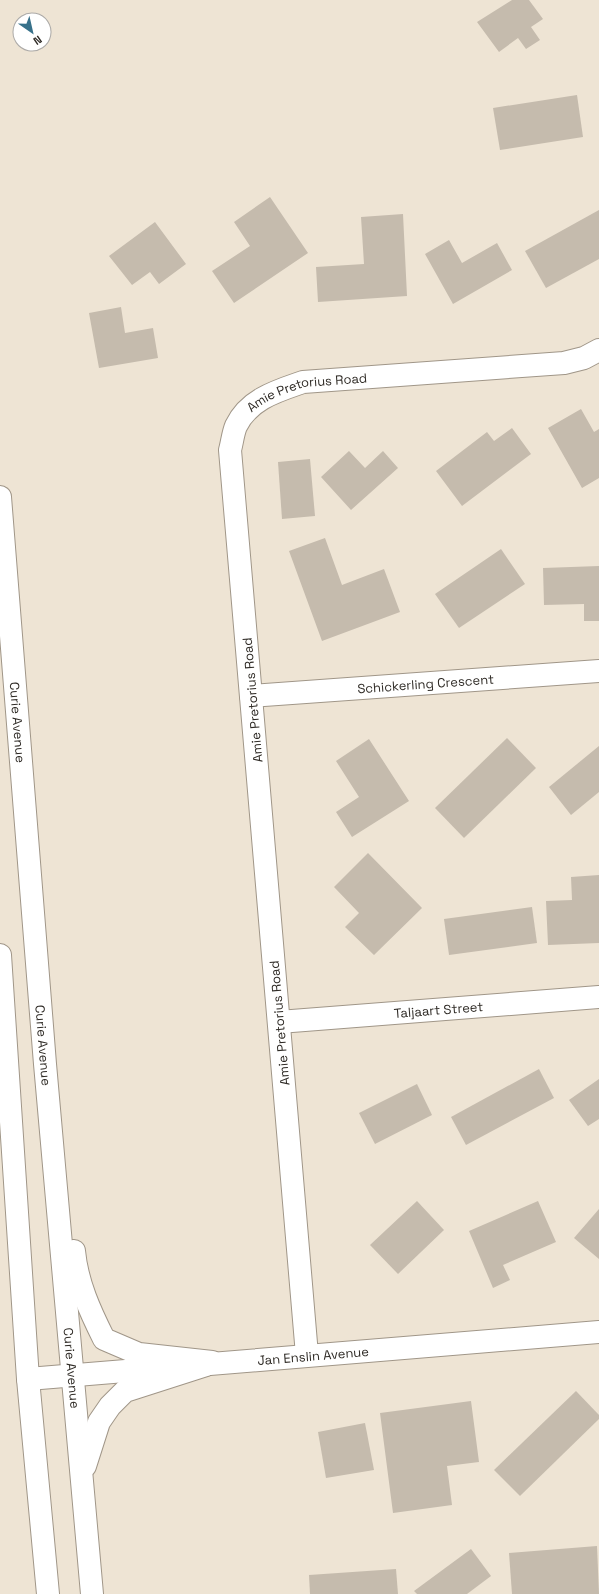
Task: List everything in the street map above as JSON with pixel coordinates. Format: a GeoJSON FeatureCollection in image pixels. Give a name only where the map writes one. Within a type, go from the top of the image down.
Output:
{"type":"FeatureCollection","features":[{"type":"Feature","properties":{"kind":"street","name":"Amie Pretorius Road"},"geometry":{"type":"LineString","coordinates":[[307,1355],[230,450],[236,426],[252,404],[276,391],[303,382],[564,363],[584,358],[599,350]]}},
{"type":"Feature","properties":{"kind":"street","name":"Curie Avenue"},"geometry":{"type":"LineString","coordinates":[[0,497],[45,1064],[92,1594]]}},
{"type":"Feature","properties":{"kind":"street","name":"Schickerling Crescent"},"geometry":{"type":"LineString","coordinates":[[251,696],[599,671]]}},
{"type":"Feature","properties":{"kind":"street"},"geometry":{"type":"LineString","coordinates":[[0,955],[28,1379],[48,1594]]}},
{"type":"Feature","properties":{"kind":"street","name":"Taljaart Street"},"geometry":{"type":"LineString","coordinates":[[279,1022],[599,997]]}},
{"type":"Feature","properties":{"kind":"street"},"geometry":{"type":"LineString","coordinates":[[45,1064],[60,1132],[76,1272],[89,1308],[104,1339],[139,1354],[212,1362]]}},
{"type":"Feature","properties":{"kind":"street","name":"Jan Enslin Avenue"},"geometry":{"type":"LineString","coordinates":[[28,1379],[212,1362],[599,1332]]}},
{"type":"Feature","properties":{"kind":"street"},"geometry":{"type":"LineString","coordinates":[[88,1543],[84,1468],[99,1422],[110,1406],[125,1391],[212,1362]]}},
{"type":"Feature","properties":{"kind":"building"},"geometry":{"type":"Polygon","coordinates":[[[512,0],[529,0],[543,19],[531,27],[540,40],[526,49],[518,38],[499,52],[477,22],[512,0]]]}},
{"type":"Feature","properties":{"kind":"building"},"geometry":{"type":"Polygon","coordinates":[[[577,95],[583,137],[500,150],[493,108],[577,95]]]}},
{"type":"Feature","properties":{"kind":"building"},"geometry":{"type":"Polygon","coordinates":[[[270,197],[308,253],[234,303],[212,271],[250,246],[234,222],[270,197]]]}},
{"type":"Feature","properties":{"kind":"building"},"geometry":{"type":"Polygon","coordinates":[[[599,210],[599,259],[546,288],[525,251],[599,210]]]}},
{"type":"Feature","properties":{"kind":"building"},"geometry":{"type":"Polygon","coordinates":[[[403,214],[407,296],[318,302],[316,267],[364,264],[361,217],[403,214]]]}},
{"type":"Feature","properties":{"kind":"building"},"geometry":{"type":"Polygon","coordinates":[[[155,222],[186,264],[159,284],[150,272],[132,285],[109,256],[155,222]]]}},
{"type":"Feature","properties":{"kind":"building"},"geometry":{"type":"Polygon","coordinates":[[[449,240],[462,263],[497,243],[512,270],[453,304],[425,254],[449,240]]]}},
{"type":"Feature","properties":{"kind":"building"},"geometry":{"type":"Polygon","coordinates":[[[121,307],[125,333],[153,328],[158,358],[99,368],[89,313],[121,307]]]}},
{"type":"Feature","properties":{"kind":"building"},"geometry":{"type":"Polygon","coordinates":[[[581,409],[594,432],[599,429],[599,478],[582,488],[548,428],[581,409]]]}},
{"type":"Feature","properties":{"kind":"building"},"geometry":{"type":"Polygon","coordinates":[[[512,428],[531,454],[462,506],[436,471],[487,432],[494,441],[512,428]]]}},
{"type":"Feature","properties":{"kind":"building"},"geometry":{"type":"Polygon","coordinates":[[[349,451],[365,468],[383,451],[398,468],[351,510],[321,477],[349,451]]]}},
{"type":"Feature","properties":{"kind":"building"},"geometry":{"type":"Polygon","coordinates":[[[310,459],[315,516],[282,519],[278,462],[310,459]]]}},
{"type":"Feature","properties":{"kind":"building"},"geometry":{"type":"Polygon","coordinates":[[[325,538],[342,585],[384,569],[400,612],[322,641],[289,551],[325,538]]]}},
{"type":"Feature","properties":{"kind":"building"},"geometry":{"type":"Polygon","coordinates":[[[501,549],[525,584],[459,628],[435,594],[501,549]]]}},
{"type":"Feature","properties":{"kind":"building"},"geometry":{"type":"Polygon","coordinates":[[[599,566],[599,621],[584,621],[584,604],[544,605],[543,568],[599,566]]]}},
{"type":"Feature","properties":{"kind":"building"},"geometry":{"type":"Polygon","coordinates":[[[507,738],[536,768],[464,838],[435,808],[507,738]]]}},
{"type":"Feature","properties":{"kind":"building"},"geometry":{"type":"Polygon","coordinates":[[[369,739],[409,801],[352,837],[336,812],[359,797],[336,761],[369,739]]]}},
{"type":"Feature","properties":{"kind":"building"},"geometry":{"type":"Polygon","coordinates":[[[599,746],[599,792],[571,815],[549,787],[599,746]]]}},
{"type":"Feature","properties":{"kind":"building"},"geometry":{"type":"Polygon","coordinates":[[[368,853],[422,908],[374,955],[345,927],[359,913],[334,887],[368,853]]]}},
{"type":"Feature","properties":{"kind":"building"},"geometry":{"type":"Polygon","coordinates":[[[599,875],[599,943],[548,945],[546,901],[572,900],[571,877],[599,875]]]}},
{"type":"Feature","properties":{"kind":"building"},"geometry":{"type":"Polygon","coordinates":[[[532,907],[537,943],[449,955],[444,919],[532,907]]]}},
{"type":"Feature","properties":{"kind":"building"},"geometry":{"type":"Polygon","coordinates":[[[539,1069],[554,1098],[466,1145],[451,1117],[539,1069]]]}},
{"type":"Feature","properties":{"kind":"building"},"geometry":{"type":"Polygon","coordinates":[[[599,1079],[599,1119],[588,1126],[569,1100],[599,1079]]]}},
{"type":"Feature","properties":{"kind":"building"},"geometry":{"type":"Polygon","coordinates":[[[417,1084],[432,1115],[375,1144],[359,1113],[417,1084]]]}},
{"type":"Feature","properties":{"kind":"building"},"geometry":{"type":"Polygon","coordinates":[[[417,1201],[444,1230],[398,1274],[370,1245],[417,1201]]]}},
{"type":"Feature","properties":{"kind":"building"},"geometry":{"type":"Polygon","coordinates":[[[538,1201],[556,1242],[503,1265],[510,1280],[493,1288],[469,1231],[538,1201]]]}},
{"type":"Feature","properties":{"kind":"building"},"geometry":{"type":"Polygon","coordinates":[[[599,1209],[599,1259],[574,1238],[599,1209]]]}},
{"type":"Feature","properties":{"kind":"building"},"geometry":{"type":"Polygon","coordinates":[[[576,1391],[599,1415],[599,1419],[520,1496],[494,1470],[576,1391]]]}},
{"type":"Feature","properties":{"kind":"building"},"geometry":{"type":"Polygon","coordinates":[[[471,1401],[479,1462],[447,1466],[452,1505],[393,1513],[380,1413],[471,1401]]]}},
{"type":"Feature","properties":{"kind":"building"},"geometry":{"type":"Polygon","coordinates":[[[365,1423],[374,1470],[326,1478],[318,1432],[365,1423]]]}},
{"type":"Feature","properties":{"kind":"building"},"geometry":{"type":"Polygon","coordinates":[[[597,1546],[599,1594],[512,1594],[509,1553],[597,1546]]]}},
{"type":"Feature","properties":{"kind":"building"},"geometry":{"type":"Polygon","coordinates":[[[471,1549],[491,1576],[467,1594],[417,1594],[414,1591],[471,1549]]]}},
{"type":"Feature","properties":{"kind":"building"},"geometry":{"type":"Polygon","coordinates":[[[396,1569],[398,1594],[310,1594],[309,1575],[396,1569]]]}}]}
